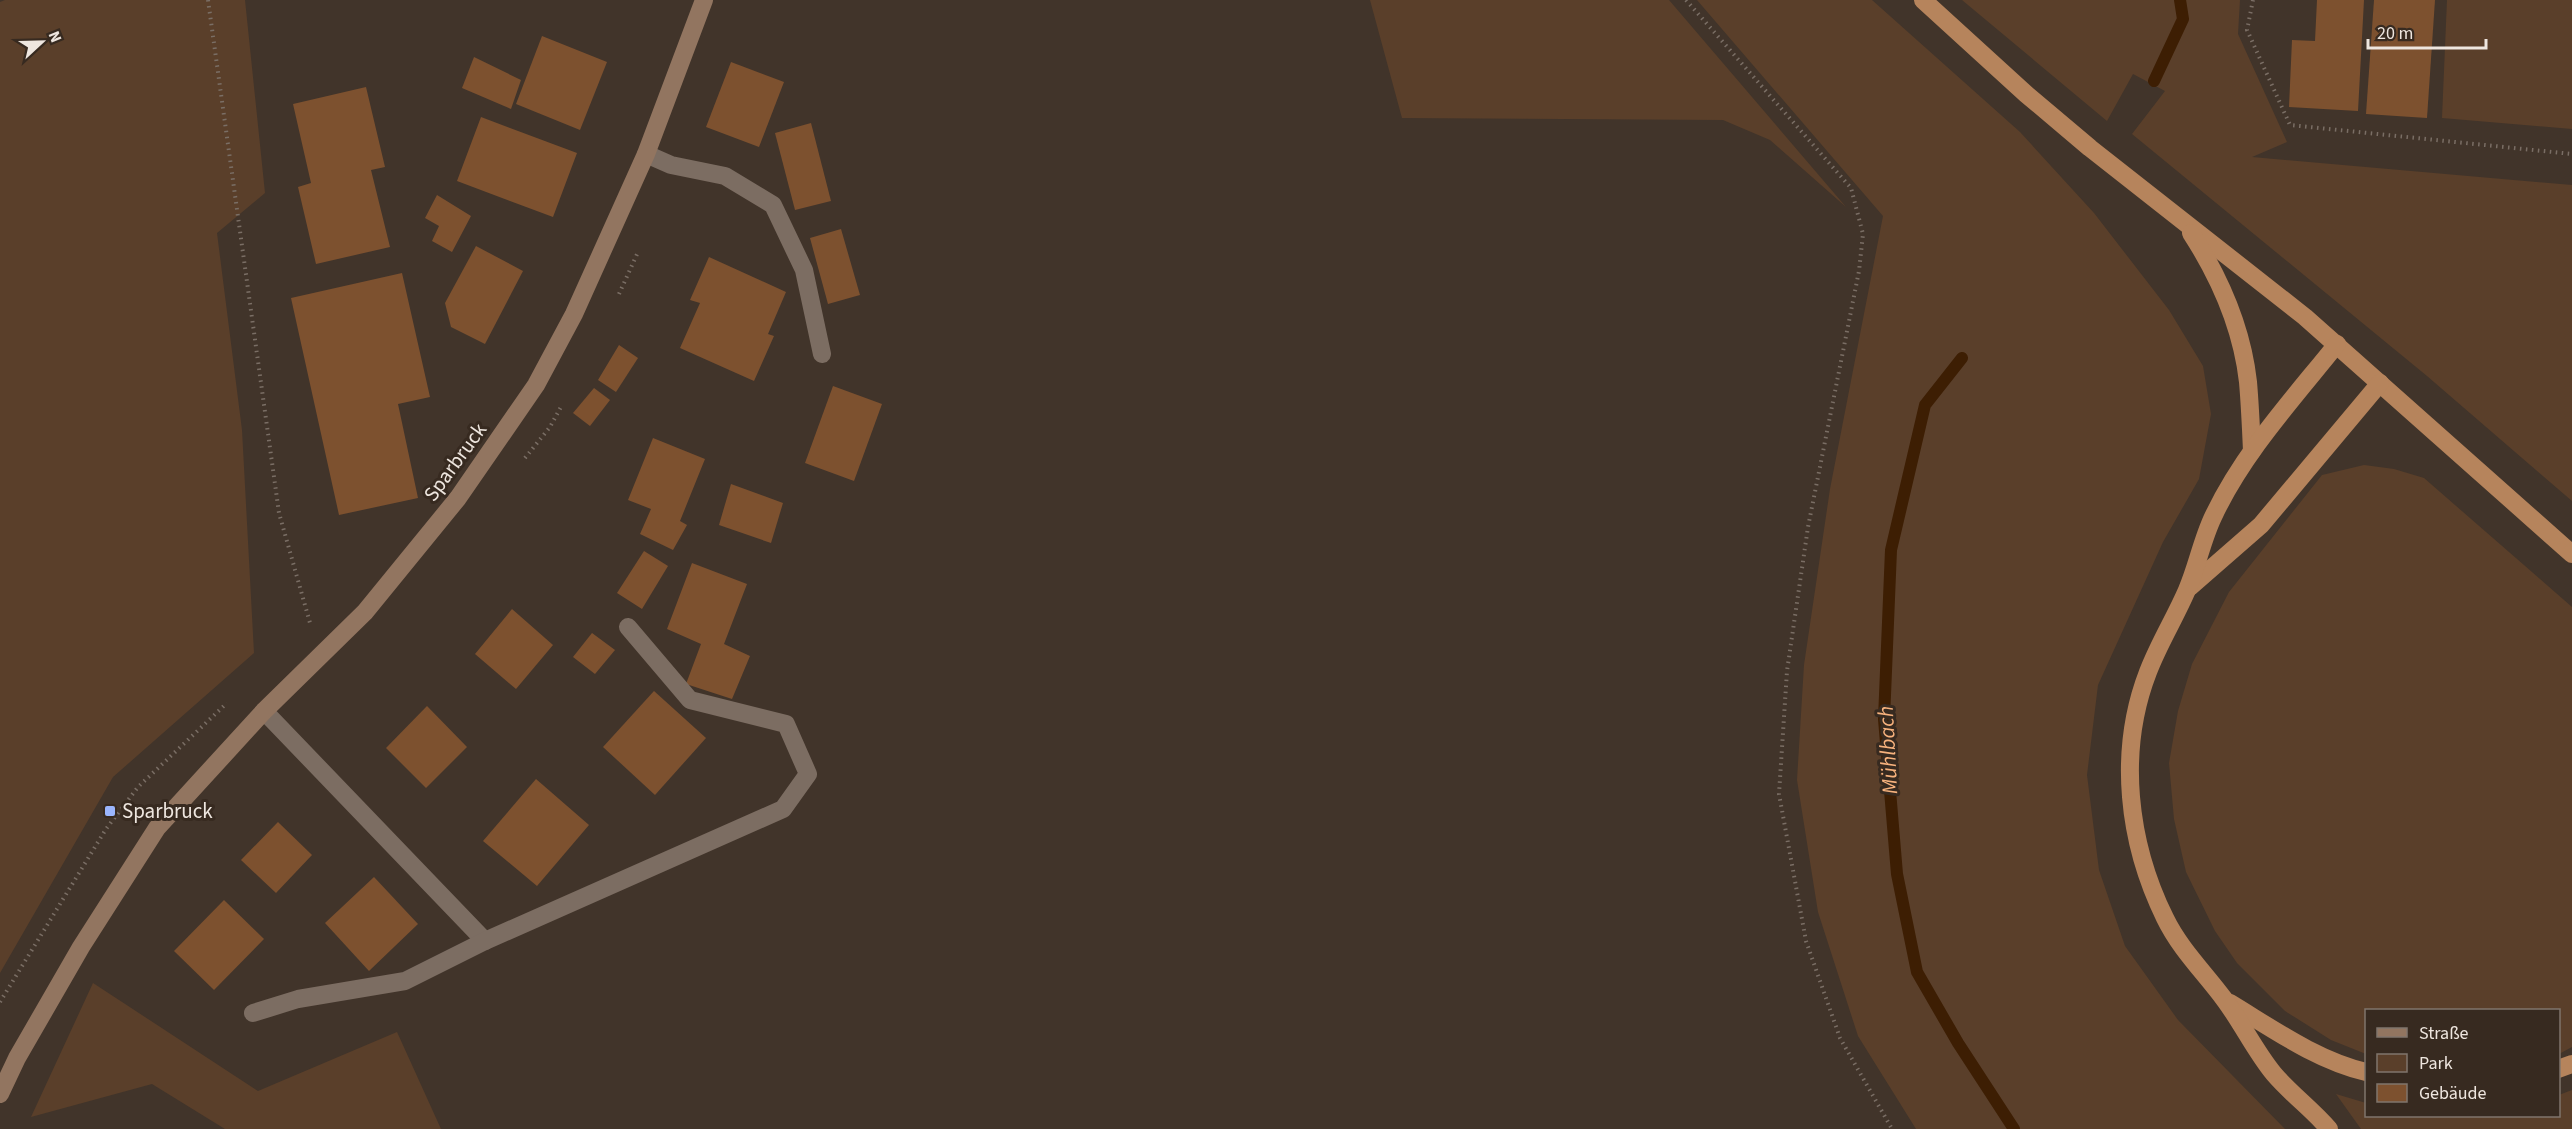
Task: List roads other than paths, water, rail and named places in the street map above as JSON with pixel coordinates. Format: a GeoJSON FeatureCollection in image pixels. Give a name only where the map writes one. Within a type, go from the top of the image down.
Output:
{"type":"FeatureCollection","features":[{"type":"Feature","properties":{"kind":"highway"},"geometry":{"type":"LineString","coordinates":[[1923,0],[2026,94],[2337,344],[2572,554]]}},
{"type":"Feature","properties":{"kind":"highway"},"geometry":{"type":"LineString","coordinates":[[2184,222],[2209,261],[2225,293],[2240,341],[2248,380],[2252,451]]}},
{"type":"Feature","properties":{"kind":"highway"},"geometry":{"type":"LineString","coordinates":[[2329,1129],[2313,1110],[2275,1075],[2223,999],[2193,963],[2165,919],[2142,860],[2132,815],[2130,765],[2136,715],[2147,675],[2162,636],[2187,591],[2212,518],[2252,451],[2337,344]]}},
{"type":"Feature","properties":{"kind":"highway"},"geometry":{"type":"LineString","coordinates":[[2187,591],[2261,525],[2380,383]]}},
{"type":"Feature","properties":{"kind":"highway"},"geometry":{"type":"LineString","coordinates":[[2223,999],[2305,1048],[2349,1068],[2365,1072]]}},
{"type":"Feature","properties":{"kind":"main road","name":"Sparbruck"},"geometry":{"type":"LineString","coordinates":[[0,1094],[17,1058],[81,947],[158,828],[264,711],[365,612],[458,498],[536,385],[578,305],[646,154],[704,0]]}},
{"type":"Feature","properties":{"kind":"lane"},"geometry":{"type":"LineString","coordinates":[[646,154],[671,165],[725,176],[772,205],[804,270],[822,354]]}},
{"type":"Feature","properties":{"kind":"lane"},"geometry":{"type":"LineString","coordinates":[[253,1013],[298,999],[405,981],[485,941],[783,809],[808,774],[786,724],[690,700],[628,627]]}},
{"type":"Feature","properties":{"kind":"lane"},"geometry":{"type":"LineString","coordinates":[[264,711],[485,941]]}},
{"type":"Feature","properties":{"kind":"waterway","name":"Mühlbach"},"geometry":{"type":"LineString","coordinates":[[2154,81],[2183,19],[2180,0]]}},
{"type":"Feature","properties":{"kind":"waterway","name":"Mühlbach"},"geometry":{"type":"LineString","coordinates":[[1962,358],[1925,405],[1891,550],[1884,719],[1897,874],[1917,972],[1958,1043],[2014,1129]]}},
{"type":"Feature","properties":{"kind":"place","name":"Sparbruck"},"geometry":{"type":"Point","coordinates":[110,811]}}]}
